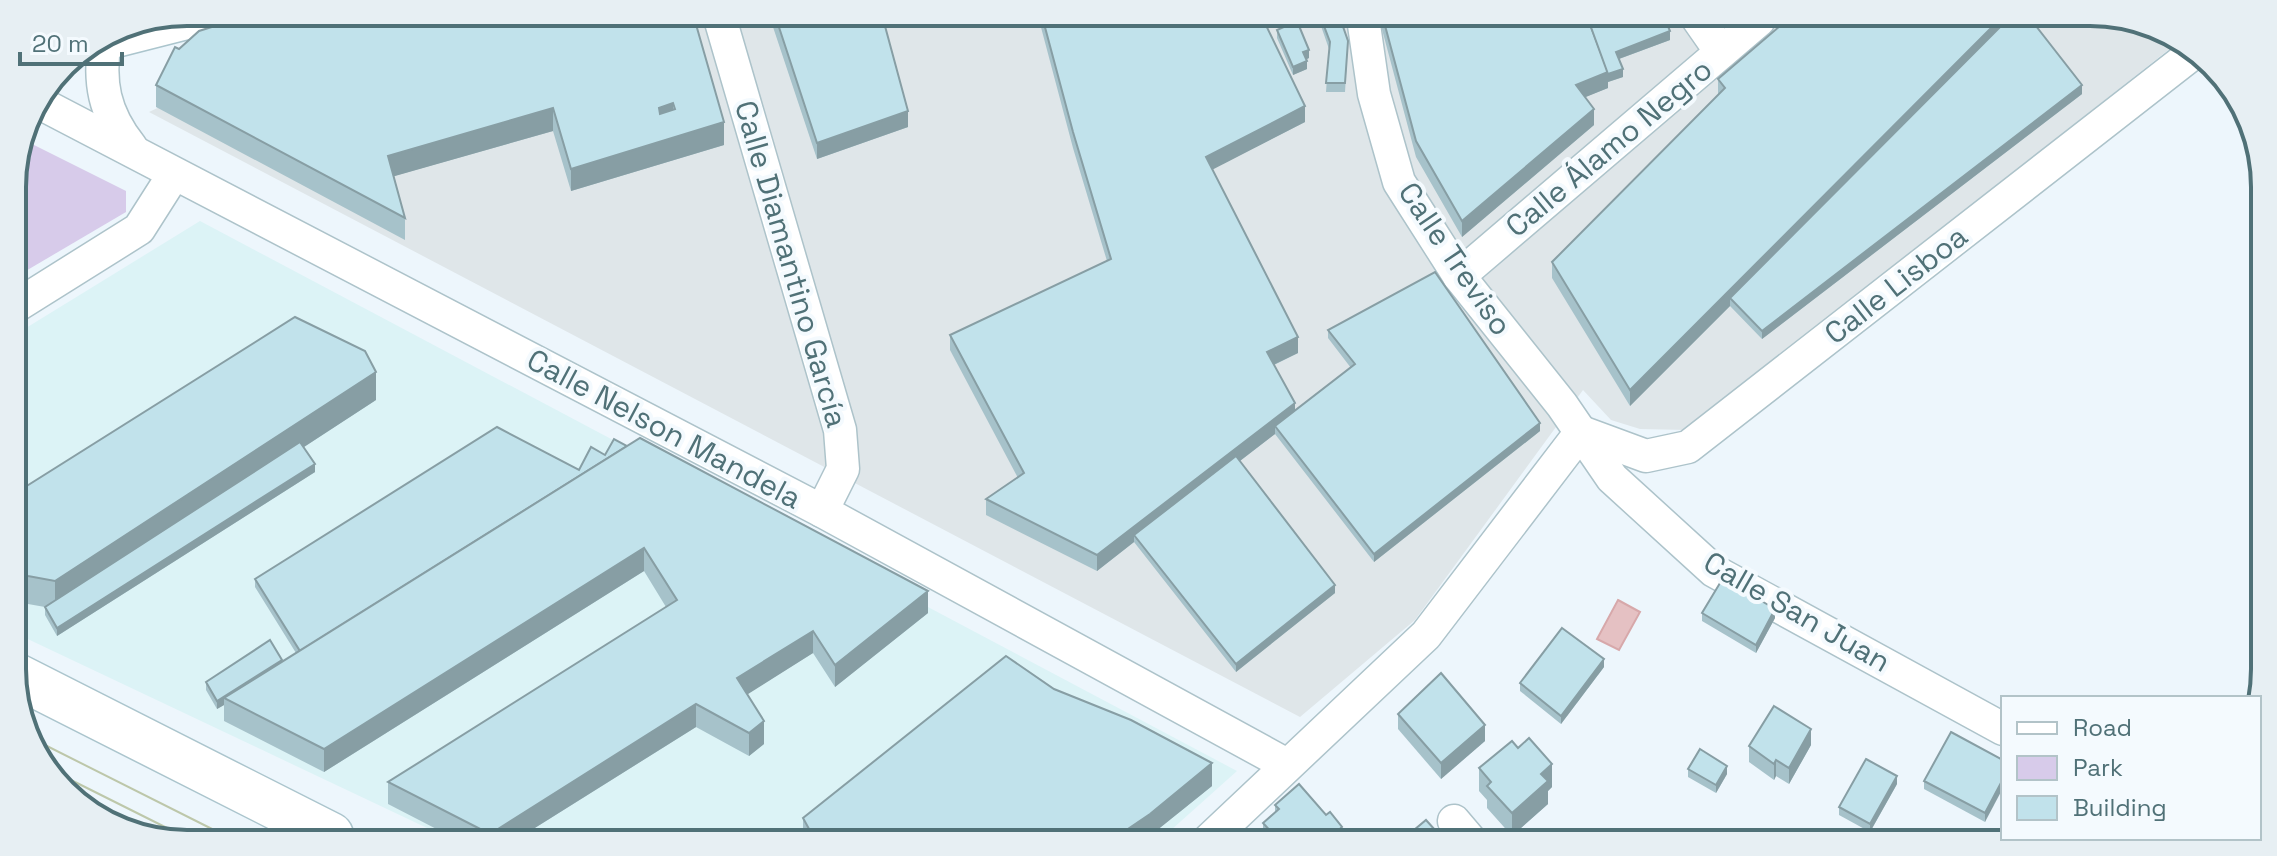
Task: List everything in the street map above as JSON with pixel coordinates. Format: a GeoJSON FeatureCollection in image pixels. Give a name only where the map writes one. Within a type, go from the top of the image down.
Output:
{"type":"FeatureCollection","features":[{"type":"Feature","properties":{"kind":"main road"},"geometry":{"type":"LineString","coordinates":[[27,681],[321,830]]}},
{"type":"Feature","properties":{"kind":"street","name":"Calle Diamantino García"},"geometry":{"type":"LineString","coordinates":[[722,26],[840,430],[843,469],[822,511]]}},
{"type":"Feature","properties":{"kind":"street","name":"Calle Treviso"},"geometry":{"type":"LineString","coordinates":[[1364,26],[1374,94],[1399,182],[1459,276],[1581,432]]}},
{"type":"Feature","properties":{"kind":"street"},"geometry":{"type":"LineString","coordinates":[[1703,26],[1721,52]]}},
{"type":"Feature","properties":{"kind":"street","name":"Calle Álamo Negro"},"geometry":{"type":"LineString","coordinates":[[1459,276],[1752,26]]}},
{"type":"Feature","properties":{"kind":"street"},"geometry":{"type":"LineString","coordinates":[[100,51],[104,105],[133,150]]}},
{"type":"Feature","properties":{"kind":"street","name":"Calle Lisboa"},"geometry":{"type":"LineString","coordinates":[[1581,432],[1646,456],[1688,447],[2187,58]]}},
{"type":"Feature","properties":{"kind":"street","name":"Calle Nelson Mandela"},"geometry":{"type":"LineString","coordinates":[[48,107],[822,511],[1287,765]]}},
{"type":"Feature","properties":{"kind":"street"},"geometry":{"type":"LineString","coordinates":[[26,300],[139,229],[174,174]]}},
{"type":"Feature","properties":{"kind":"street"},"geometry":{"type":"LineString","coordinates":[[1222,830],[1426,635],[1581,432]]}},
{"type":"Feature","properties":{"kind":"street","name":"Calle San Juan"},"geometry":{"type":"LineString","coordinates":[[1581,432],[1612,478],[1714,571],[2001,728]]}},
{"type":"Feature","properties":{"kind":"shaded area"},"geometry":{"type":"Polygon","coordinates":[[[331,26],[2090,26],[2132,31],[2171,48],[1687,430],[1640,429],[1611,420],[1583,390],[1415,620],[1300,717],[149,112],[331,26]]]}},
{"type":"Feature","properties":{"kind":"shaded area"},"geometry":{"type":"Polygon","coordinates":[[[200,221],[1237,771],[1171,830],[431,830],[26,638],[26,328],[200,221]]]}},
{"type":"Feature","properties":{"kind":"shaded area"},"geometry":{"type":"Polygon","coordinates":[[[1618,600],[1640,612],[1619,650],[1597,639],[1618,600]]]}},
{"type":"Feature","properties":{"kind":"green space"},"geometry":{"type":"Polygon","coordinates":[[[32,144],[126,191],[126,212],[26,271],[26,176],[32,144]]]}},
{"type":"Feature","properties":{"kind":"building"},"geometry":{"type":"Polygon","coordinates":[[[215,26],[696,26],[724,122],[571,169],[553,108],[388,156],[405,218],[156,85],[175,47],[179,49],[199,31],[215,26]],[[673,103],[659,108],[660,114],[675,109],[673,103]]]}},
{"type":"Feature","properties":{"kind":"building"},"geometry":{"type":"Polygon","coordinates":[[[779,26],[885,26],[908,111],[817,143],[779,26]]]}},
{"type":"Feature","properties":{"kind":"building"},"geometry":{"type":"Polygon","coordinates":[[[1045,26],[1266,26],[1305,106],[1206,157],[1298,337],[1267,352],[1295,403],[1097,555],[986,499],[1024,473],[950,335],[1111,259],[1045,26]]]}},
{"type":"Feature","properties":{"kind":"building"},"geometry":{"type":"Polygon","coordinates":[[[1299,26],[1309,50],[1303,52],[1307,61],[1293,67],[1277,30],[1299,26]]]}},
{"type":"Feature","properties":{"kind":"building"},"geometry":{"type":"Polygon","coordinates":[[[1324,26],[1343,26],[1348,41],[1345,83],[1326,83],[1330,42],[1324,26]]]}},
{"type":"Feature","properties":{"kind":"building"},"geometry":{"type":"Polygon","coordinates":[[[1385,26],[1591,26],[1608,72],[1576,85],[1594,109],[1462,221],[1416,141],[1385,26]]]}},
{"type":"Feature","properties":{"kind":"building"},"geometry":{"type":"Polygon","coordinates":[[[1591,26],[1668,26],[1670,31],[1616,52],[1623,69],[1608,74],[1591,26]]]}},
{"type":"Feature","properties":{"kind":"building"},"geometry":{"type":"Polygon","coordinates":[[[1780,26],[1993,26],[1630,390],[1552,262],[1725,88],[1718,79],[1780,26]]]}},
{"type":"Feature","properties":{"kind":"building"},"geometry":{"type":"Polygon","coordinates":[[[2001,26],[2036,26],[2082,85],[1762,331],[1730,298],[2001,26]]]}},
{"type":"Feature","properties":{"kind":"building"},"geometry":{"type":"Polygon","coordinates":[[[1435,272],[1540,423],[1374,554],[1275,426],[1355,364],[1328,330],[1435,272]]]}},
{"type":"Feature","properties":{"kind":"building"},"geometry":{"type":"Polygon","coordinates":[[[295,317],[365,351],[376,372],[55,581],[26,575],[26,486],[295,317]]]}},
{"type":"Feature","properties":{"kind":"building"},"geometry":{"type":"Polygon","coordinates":[[[497,427],[579,470],[591,447],[605,455],[614,439],[627,446],[300,651],[255,579],[497,427]]]}},
{"type":"Feature","properties":{"kind":"building"},"geometry":{"type":"Polygon","coordinates":[[[640,438],[928,591],[835,665],[813,631],[737,678],[764,721],[749,733],[696,704],[496,830],[482,830],[388,782],[677,600],[644,548],[324,749],[224,698],[640,438]]]}},
{"type":"Feature","properties":{"kind":"building"},"geometry":{"type":"Polygon","coordinates":[[[300,442],[315,464],[57,628],[45,607],[300,442]]]}},
{"type":"Feature","properties":{"kind":"building"},"geometry":{"type":"Polygon","coordinates":[[[1236,456],[1335,585],[1236,664],[1134,535],[1236,456]]]}},
{"type":"Feature","properties":{"kind":"building"},"geometry":{"type":"Polygon","coordinates":[[[1723,578],[1775,609],[1756,645],[1702,613],[1723,578]]]}},
{"type":"Feature","properties":{"kind":"building"},"geometry":{"type":"Polygon","coordinates":[[[1562,628],[1604,659],[1561,716],[1520,683],[1562,628]]]}},
{"type":"Feature","properties":{"kind":"building"},"geometry":{"type":"Polygon","coordinates":[[[270,640],[282,660],[217,701],[206,682],[270,640]]]}},
{"type":"Feature","properties":{"kind":"building"},"geometry":{"type":"Polygon","coordinates":[[[1006,656],[1054,689],[1131,720],[1212,763],[1126,830],[810,830],[803,818],[1006,656]]]}},
{"type":"Feature","properties":{"kind":"building"},"geometry":{"type":"Polygon","coordinates":[[[1441,673],[1485,725],[1441,763],[1398,714],[1441,673]]]}},
{"type":"Feature","properties":{"kind":"building"},"geometry":{"type":"Polygon","coordinates":[[[1774,706],[1811,729],[1789,768],[1776,760],[1774,764],[1749,746],[1774,706]]]}},
{"type":"Feature","properties":{"kind":"building"},"geometry":{"type":"Polygon","coordinates":[[[1951,732],[2001,759],[2001,783],[1985,813],[1924,781],[1951,732]]]}},
{"type":"Feature","properties":{"kind":"building"},"geometry":{"type":"Polygon","coordinates":[[[1529,738],[1552,764],[1541,774],[1548,781],[1512,813],[1487,786],[1491,782],[1479,768],[1512,741],[1518,748],[1529,738]]]}},
{"type":"Feature","properties":{"kind":"building"},"geometry":{"type":"Polygon","coordinates":[[[1700,749],[1727,766],[1716,785],[1688,769],[1700,749]]]}},
{"type":"Feature","properties":{"kind":"building"},"geometry":{"type":"Polygon","coordinates":[[[1866,759],[1897,776],[1870,824],[1839,807],[1866,759]]]}},
{"type":"Feature","properties":{"kind":"building"},"geometry":{"type":"Polygon","coordinates":[[[1299,784],[1326,815],[1330,812],[1342,827],[1339,830],[1270,830],[1263,823],[1279,809],[1275,805],[1299,784]]]}},
{"type":"Feature","properties":{"kind":"building"},"geometry":{"type":"Polygon","coordinates":[[[1426,820],[1435,830],[1414,830],[1426,820]]]}},
{"type":"Feature","properties":{"kind":"tram line"},"geometry":{"type":"LineString","coordinates":[[46,745],[214,830]]}},
{"type":"Feature","properties":{"kind":"tram line"},"geometry":{"type":"LineString","coordinates":[[71,780],[169,829]]}}]}
